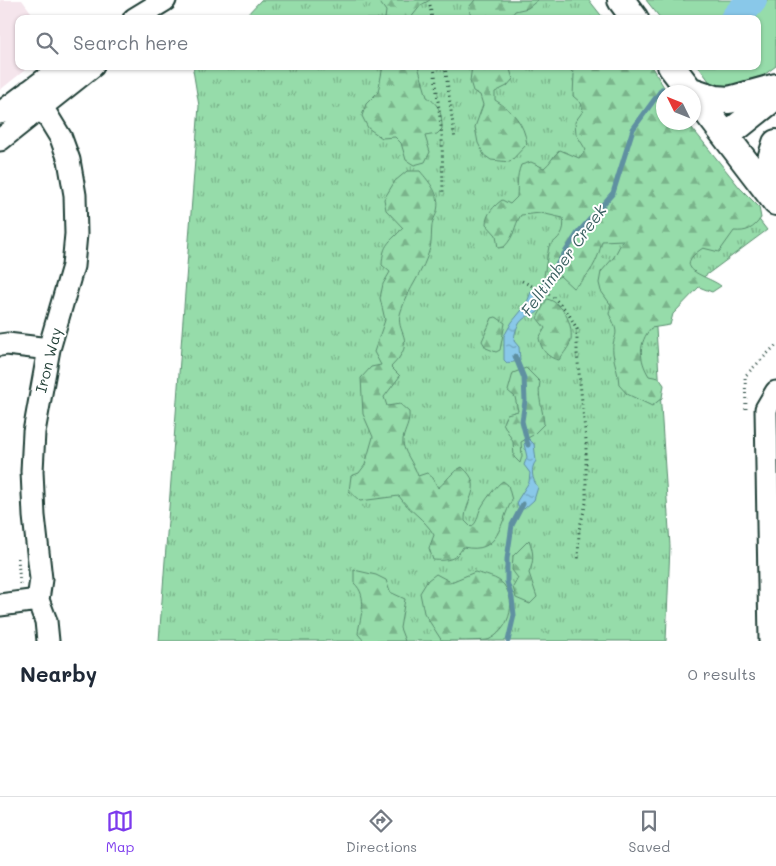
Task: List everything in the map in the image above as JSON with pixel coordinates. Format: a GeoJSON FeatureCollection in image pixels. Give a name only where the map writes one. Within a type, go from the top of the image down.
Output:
{"type":"FeatureCollection","features":[{"type":"Feature","properties":{"kind":"main road"},"geometry":{"type":"LineString","coordinates":[[621,0],[632,15]]}},
{"type":"Feature","properties":{"kind":"main road"},"geometry":{"type":"LineString","coordinates":[[674,70],[686,85]]}},
{"type":"Feature","properties":{"kind":"main road"},"geometry":{"type":"LineString","coordinates":[[701,95],[729,100],[776,87]]}},
{"type":"Feature","properties":{"kind":"main road"},"geometry":{"type":"LineString","coordinates":[[732,144],[776,96]]}},
{"type":"Feature","properties":{"kind":"main road"},"geometry":{"type":"LineString","coordinates":[[701,104],[775,201]]}},
{"type":"Feature","properties":{"kind":"main road"},"geometry":{"type":"LineString","coordinates":[[732,144],[776,125]]}},
{"type":"Feature","properties":{"kind":"main road"},"geometry":{"type":"LineString","coordinates":[[775,201],[770,162],[776,142]]}},
{"type":"Feature","properties":{"kind":"street"},"geometry":{"type":"LineString","coordinates":[[141,15],[165,0]]}},
{"type":"Feature","properties":{"kind":"street"},"geometry":{"type":"LineString","coordinates":[[160,15],[173,0]]}},
{"type":"Feature","properties":{"kind":"street"},"geometry":{"type":"LineString","coordinates":[[0,140],[60,70]]}},
{"type":"Feature","properties":{"kind":"street"},"geometry":{"type":"LineString","coordinates":[[0,114],[36,99],[86,70]]}},
{"type":"Feature","properties":{"kind":"street","name":"Iron Way"},"geometry":{"type":"LineString","coordinates":[[36,99],[61,138],[69,160],[75,195],[76,234],[73,266],[49,349],[38,396],[34,432],[32,471],[34,516],[41,579],[38,600],[46,621],[48,641]]}},
{"type":"Feature","properties":{"kind":"street"},"geometry":{"type":"LineString","coordinates":[[0,345],[7,344],[49,349]]}},
{"type":"Feature","properties":{"kind":"street"},"geometry":{"type":"LineString","coordinates":[[770,641],[766,409],[776,392]]}},
{"type":"Feature","properties":{"kind":"street"},"geometry":{"type":"LineString","coordinates":[[0,605],[38,600]]}},
{"type":"Feature","properties":{"kind":"path"},"geometry":{"type":"LineString","coordinates":[[430,5],[431,15]]}},
{"type":"Feature","properties":{"kind":"path"},"geometry":{"type":"LineString","coordinates":[[434,70],[442,135],[443,192]]}},
{"type":"Feature","properties":{"kind":"path"},"geometry":{"type":"LineString","coordinates":[[446,70],[455,140]]}},
{"type":"Feature","properties":{"kind":"path"},"geometry":{"type":"LineString","coordinates":[[522,281],[552,296],[567,311],[577,329],[577,353],[586,440],[586,503],[579,530],[578,562]]}},
{"type":"Feature","properties":{"kind":"shaded area"},"geometry":{"type":"Polygon","coordinates":[[[0,0],[22,0],[33,15],[15,15],[15,70],[25,70],[0,90],[0,0]]]}},
{"type":"Feature","properties":{"kind":"green space"},"geometry":{"type":"Polygon","coordinates":[[[261,0],[589,0],[601,15],[247,15],[261,0]]]}},
{"type":"Feature","properties":{"kind":"green space"},"geometry":{"type":"Polygon","coordinates":[[[378,0],[430,0],[421,5],[413,15],[386,15],[386,11],[378,0]]]}},
{"type":"Feature","properties":{"kind":"green space"},"geometry":{"type":"Polygon","coordinates":[[[475,0],[538,0],[528,8],[515,11],[512,15],[470,15],[469,7],[475,0]]]}},
{"type":"Feature","properties":{"kind":"green space"},"geometry":{"type":"Polygon","coordinates":[[[646,0],[776,0],[776,66],[749,86],[712,85],[701,70],[761,70],[761,15],[658,15],[646,0]]]}},
{"type":"Feature","properties":{"kind":"green space"},"geometry":{"type":"Polygon","coordinates":[[[193,70],[643,70],[656,103],[656,130],[689,130],[767,230],[655,313],[670,546],[666,641],[159,641],[199,106],[193,70]]]}},
{"type":"Feature","properties":{"kind":"green space"},"geometry":{"type":"Polygon","coordinates":[[[382,70],[419,70],[427,97],[435,103],[439,110],[442,129],[437,134],[425,136],[430,152],[425,162],[414,165],[406,160],[401,143],[395,137],[382,138],[368,128],[362,116],[366,104],[378,92],[382,70]]]}},
{"type":"Feature","properties":{"kind":"green space"},"geometry":{"type":"Polygon","coordinates":[[[471,70],[510,70],[513,79],[507,86],[495,92],[495,100],[517,118],[526,137],[527,144],[510,162],[491,160],[484,155],[478,143],[475,127],[483,105],[480,95],[473,91],[470,81],[471,70]]]}},
{"type":"Feature","properties":{"kind":"green space"},"geometry":{"type":"Polygon","coordinates":[[[570,70],[653,70],[663,85],[656,85],[656,130],[694,130],[740,188],[759,207],[761,218],[755,225],[743,231],[734,231],[719,252],[703,248],[693,255],[690,267],[700,275],[721,286],[712,292],[699,287],[673,314],[670,325],[651,328],[647,334],[641,352],[643,364],[649,376],[659,378],[664,385],[662,398],[652,406],[627,394],[619,385],[613,353],[616,332],[609,314],[611,305],[601,291],[599,283],[601,272],[614,257],[623,240],[602,241],[592,268],[573,288],[560,276],[550,282],[544,276],[549,246],[563,231],[563,218],[541,213],[521,215],[508,243],[504,247],[498,248],[496,235],[486,224],[489,214],[499,202],[502,200],[510,204],[517,197],[521,165],[531,162],[544,168],[560,150],[579,158],[586,150],[576,134],[575,122],[583,111],[581,103],[573,96],[574,74],[570,70]]]}},
{"type":"Feature","properties":{"kind":"green space"},"geometry":{"type":"Polygon","coordinates":[[[407,171],[420,171],[434,190],[438,205],[432,223],[431,245],[399,319],[405,343],[404,349],[391,367],[400,376],[384,397],[387,406],[400,404],[409,412],[409,420],[403,443],[418,476],[427,473],[433,478],[438,488],[455,471],[462,467],[469,474],[473,487],[465,521],[471,527],[487,499],[503,481],[508,485],[512,500],[501,528],[491,542],[475,548],[463,547],[451,559],[443,560],[433,560],[429,548],[434,535],[399,496],[360,501],[349,491],[351,476],[359,473],[365,465],[373,437],[363,414],[361,378],[371,367],[381,365],[374,352],[385,320],[380,298],[383,284],[390,272],[382,265],[384,252],[388,244],[403,228],[386,210],[384,199],[395,181],[407,171]]]}},
{"type":"Feature","properties":{"kind":"green space"},"geometry":{"type":"Polygon","coordinates":[[[547,299],[553,301],[562,309],[569,321],[571,340],[559,360],[545,352],[539,338],[545,328],[537,318],[547,299]]]}},
{"type":"Feature","properties":{"kind":"green space"},"geometry":{"type":"Polygon","coordinates":[[[496,317],[505,323],[500,350],[496,352],[486,348],[482,341],[492,318],[496,317]]]}},
{"type":"Feature","properties":{"kind":"green space"},"geometry":{"type":"Polygon","coordinates":[[[526,368],[540,382],[544,424],[533,435],[521,442],[522,456],[520,463],[514,457],[513,442],[503,423],[507,414],[518,411],[515,397],[508,391],[513,373],[526,368]]]}},
{"type":"Feature","properties":{"kind":"green space"},"geometry":{"type":"Polygon","coordinates":[[[529,540],[533,557],[529,573],[537,597],[530,604],[516,598],[513,587],[518,578],[512,570],[513,556],[529,540]]]}},
{"type":"Feature","properties":{"kind":"green space"},"geometry":{"type":"Polygon","coordinates":[[[354,570],[376,575],[386,580],[390,592],[405,599],[400,628],[405,641],[364,641],[358,634],[362,613],[362,600],[359,588],[354,583],[354,570]]]}},
{"type":"Feature","properties":{"kind":"green space"},"geometry":{"type":"Polygon","coordinates":[[[475,572],[495,578],[504,585],[510,600],[509,616],[506,624],[495,636],[488,640],[442,641],[424,613],[420,593],[428,580],[436,574],[451,582],[475,572]]]}},
{"type":"Feature","properties":{"kind":"water"},"geometry":{"type":"Polygon","coordinates":[[[531,292],[544,300],[537,313],[523,319],[516,330],[514,341],[519,347],[520,361],[507,363],[504,360],[504,336],[512,322],[526,305],[531,292]]]}},
{"type":"Feature","properties":{"kind":"water"},"geometry":{"type":"Polygon","coordinates":[[[529,439],[534,444],[536,461],[533,467],[533,474],[534,481],[538,487],[534,500],[524,509],[518,507],[517,501],[529,482],[530,473],[524,465],[527,457],[524,444],[529,439]]]}},
{"type":"Feature","properties":{"kind":"waterway","name":"Felltimber Creek"},"geometry":{"type":"LineString","coordinates":[[739,15],[752,0]]}},
{"type":"Feature","properties":{"kind":"waterway","name":"Felltimber Creek"},"geometry":{"type":"LineString","coordinates":[[536,302],[545,283],[577,234],[613,193],[633,129],[656,97]]}},
{"type":"Feature","properties":{"kind":"waterway","name":"Felltimber Creek"},"geometry":{"type":"LineString","coordinates":[[515,356],[524,378],[525,401],[522,421],[528,445]]}},
{"type":"Feature","properties":{"kind":"waterway","name":"Felltimber Creek"},"geometry":{"type":"LineString","coordinates":[[508,641],[514,615],[512,598],[507,582],[507,559],[512,525],[523,504]]}}]}
